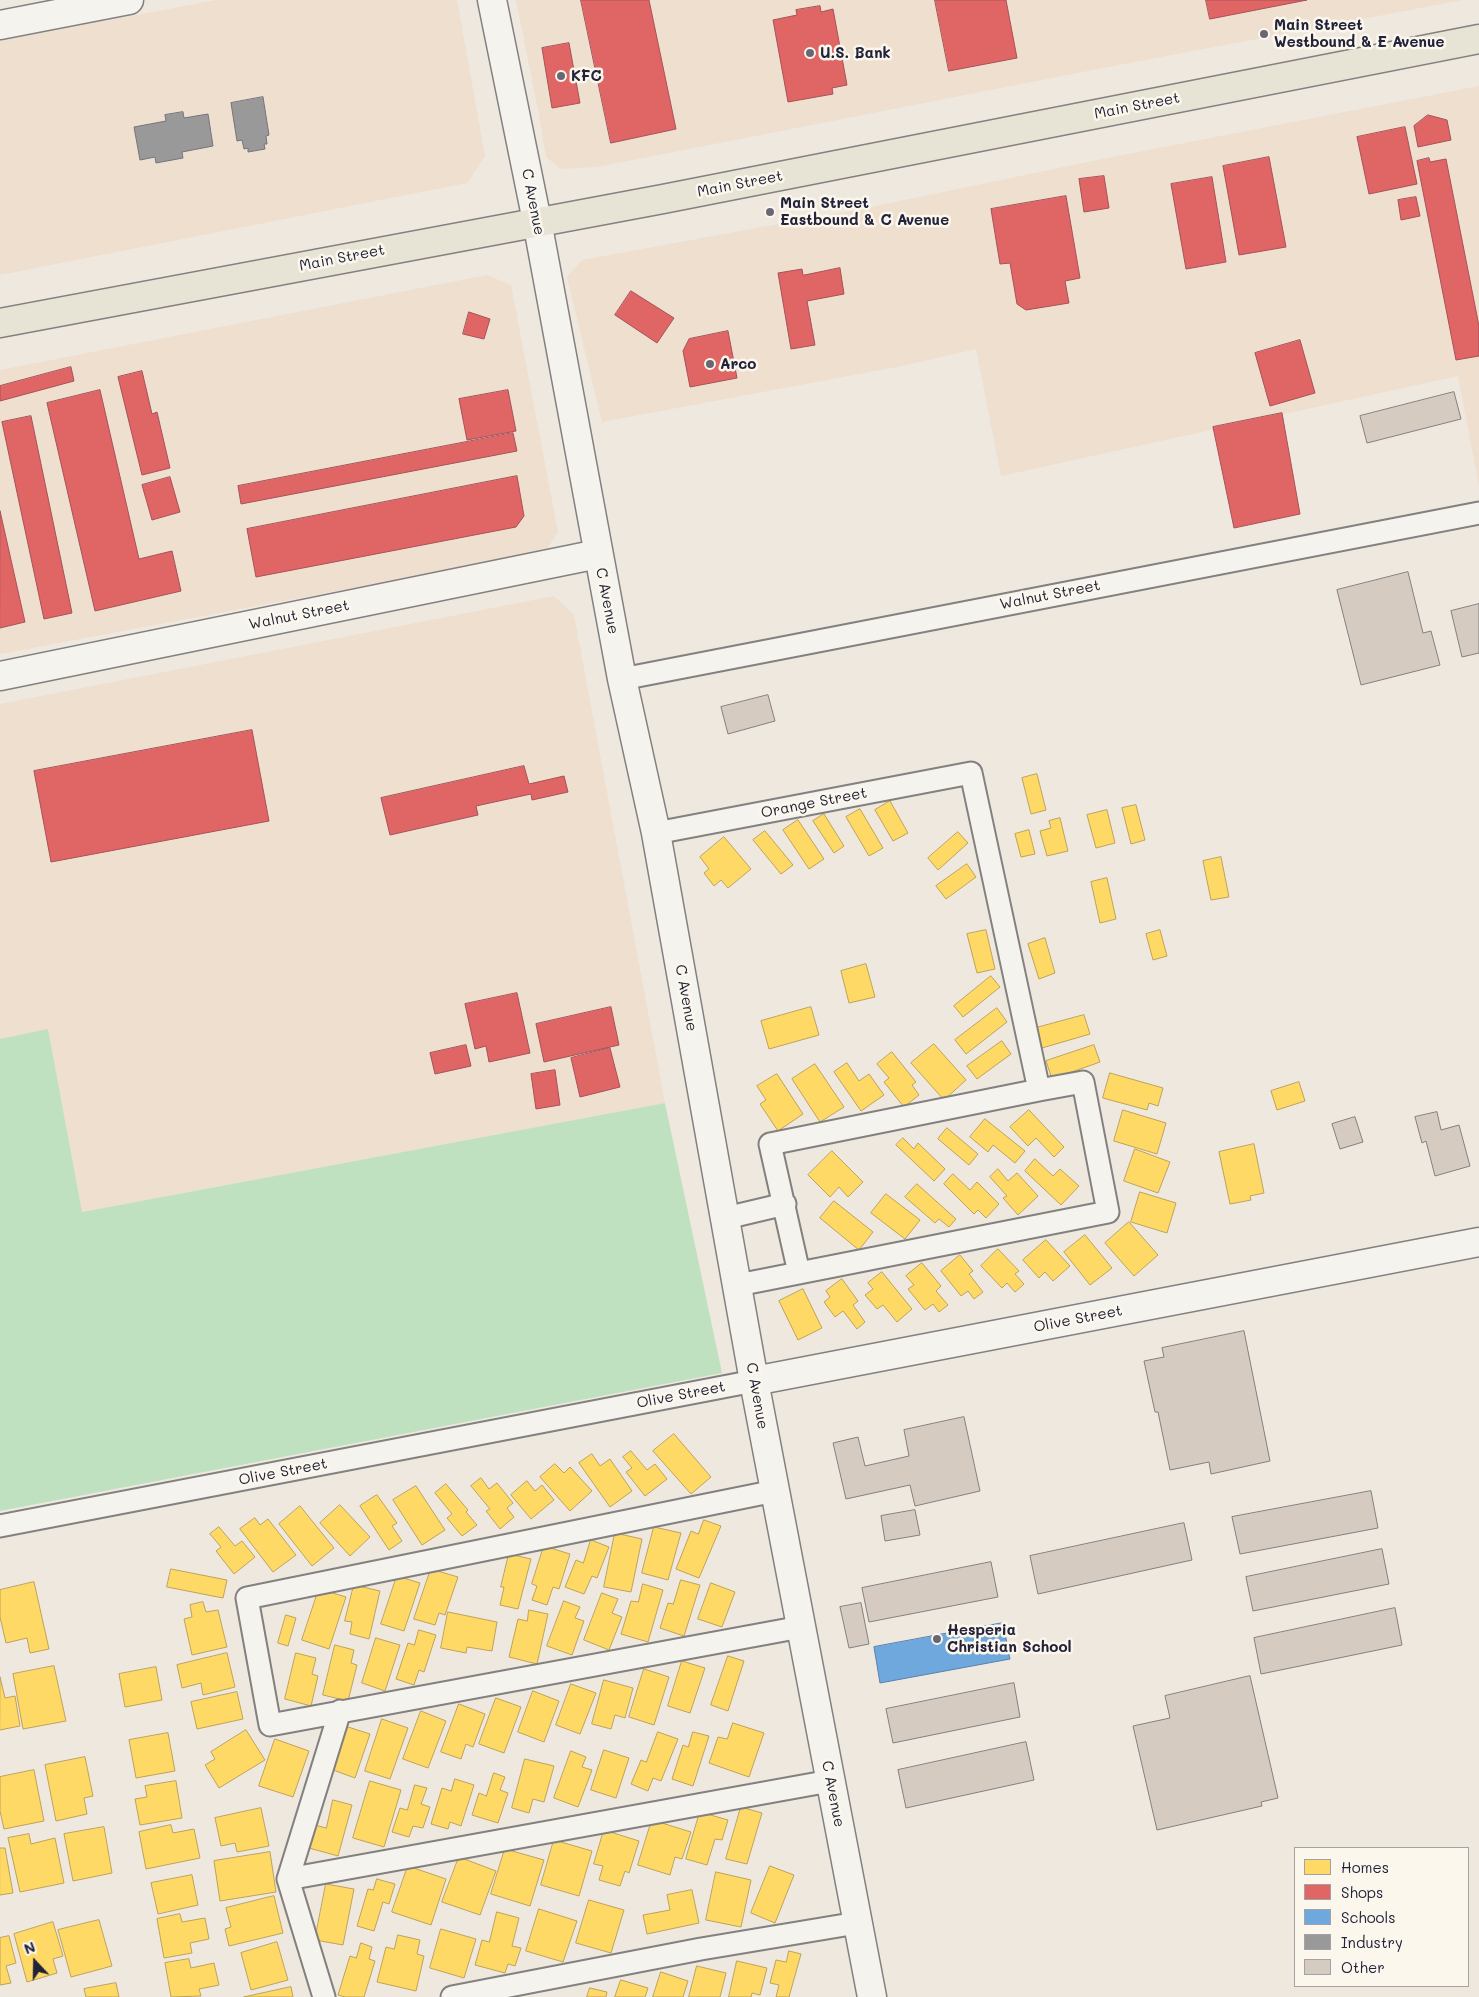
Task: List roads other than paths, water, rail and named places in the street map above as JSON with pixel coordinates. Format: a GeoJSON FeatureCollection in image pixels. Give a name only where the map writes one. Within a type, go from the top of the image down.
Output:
{"type":"FeatureCollection","features":[{"type":"Feature","properties":{"kind":"main road","name":"Main Street"},"geometry":{"type":"LineString","coordinates":[[0,323],[537,221],[663,199],[1479,39]]}},
{"type":"Feature","properties":{"kind":"street"},"geometry":{"type":"LineString","coordinates":[[0,26],[129,0]]}},
{"type":"Feature","properties":{"kind":"street","name":"C Avenue"},"geometry":{"type":"LineString","coordinates":[[492,0],[537,221],[622,679],[656,833],[754,1381],[872,1997]]}},
{"type":"Feature","properties":{"kind":"street","name":"Walnut Street"},"geometry":{"type":"LineString","coordinates":[[622,679],[1479,513]]}},
{"type":"Feature","properties":{"kind":"street","name":"Walnut Street"},"geometry":{"type":"LineString","coordinates":[[0,676],[598,554]]}},
{"type":"Feature","properties":{"kind":"street","name":"Orange Street"},"geometry":{"type":"LineString","coordinates":[[656,833],[971,774],[1039,1090]]}},
{"type":"Feature","properties":{"kind":"street"},"geometry":{"type":"LineString","coordinates":[[738,1285],[1108,1212],[1083,1082],[770,1144],[799,1272]]}},
{"type":"Feature","properties":{"kind":"street"},"geometry":{"type":"LineString","coordinates":[[726,1218],[785,1204]]}},
{"type":"Feature","properties":{"kind":"street","name":"Olive Street"},"geometry":{"type":"LineString","coordinates":[[0,1526],[1479,1242]]}},
{"type":"Feature","properties":{"kind":"street"},"geometry":{"type":"LineString","coordinates":[[775,1491],[247,1598],[270,1725],[801,1627]]}},
{"type":"Feature","properties":{"kind":"street"},"geometry":{"type":"LineString","coordinates":[[324,1997],[288,1880],[340,1711]]}},
{"type":"Feature","properties":{"kind":"street"},"geometry":{"type":"LineString","coordinates":[[288,1880],[830,1781]]}},
{"type":"Feature","properties":{"kind":"street"},"geometry":{"type":"LineString","coordinates":[[452,1997],[701,1948],[858,1923]]}},
{"type":"Feature","properties":{"kind":"place","name":"Main Street Westbound & E Avenue"},"geometry":{"type":"Point","coordinates":[1264,34]}},
{"type":"Feature","properties":{"kind":"place","name":"U.S. Bank"},"geometry":{"type":"Point","coordinates":[810,53]}},
{"type":"Feature","properties":{"kind":"place","name":"KFC"},"geometry":{"type":"Point","coordinates":[561,76]}},
{"type":"Feature","properties":{"kind":"place","name":"Main Street Eastbound & C Avenue"},"geometry":{"type":"Point","coordinates":[770,212]}},
{"type":"Feature","properties":{"kind":"place","name":"Arco"},"geometry":{"type":"Point","coordinates":[710,364]}},
{"type":"Feature","properties":{"kind":"place","name":"Hesperia Christian School"},"geometry":{"type":"Point","coordinates":[937,1639]}}]}
